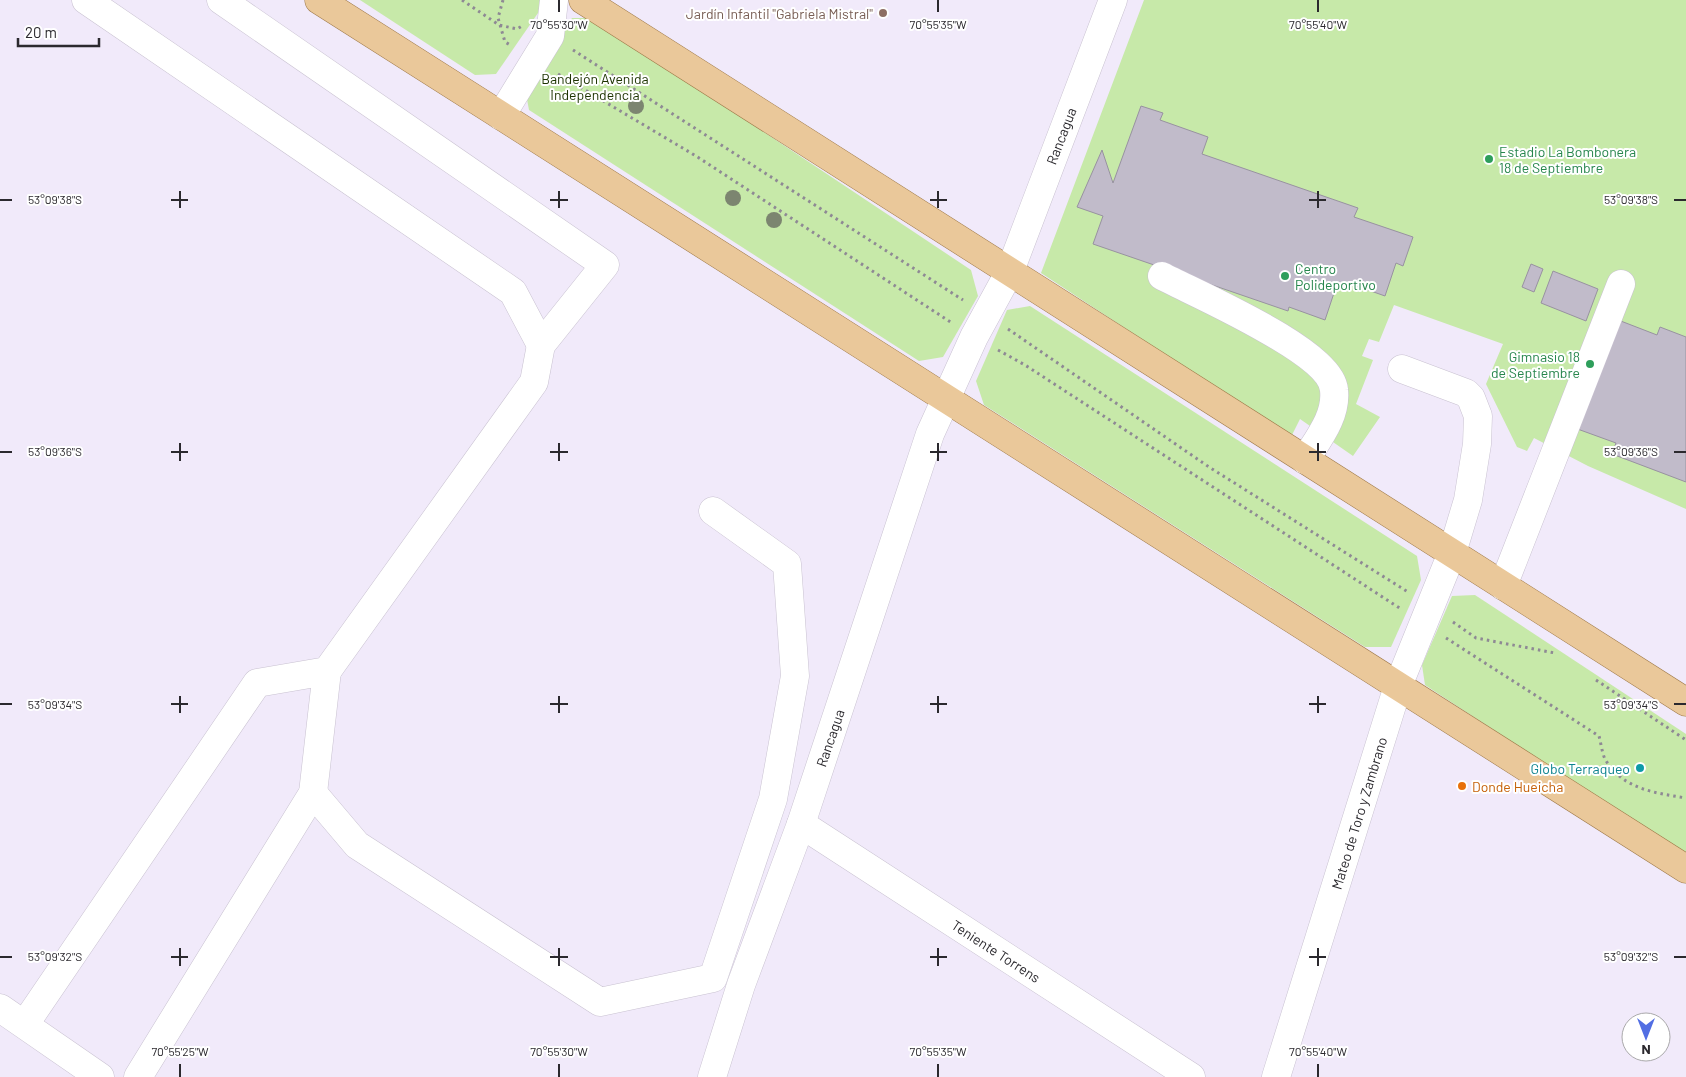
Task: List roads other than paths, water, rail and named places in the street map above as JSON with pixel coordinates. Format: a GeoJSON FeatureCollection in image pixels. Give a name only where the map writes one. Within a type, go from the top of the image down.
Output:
{"type":"FeatureCollection","features":[{"type":"Feature","properties":{"kind":"main road"},"geometry":{"type":"LineString","coordinates":[[318,0],[1686,869]]}},
{"type":"Feature","properties":{"kind":"main road"},"geometry":{"type":"LineString","coordinates":[[583,0],[1686,702]]}},
{"type":"Feature","properties":{"kind":"street"},"geometry":{"type":"LineString","coordinates":[[86,0],[513,292],[541,345]]}},
{"type":"Feature","properties":{"kind":"street"},"geometry":{"type":"LineString","coordinates":[[138,1077],[313,793],[326,670],[534,382],[541,345],[605,265],[222,0]]}},
{"type":"Feature","properties":{"kind":"street"},"geometry":{"type":"LineString","coordinates":[[501,116],[550,36],[554,0]]}},
{"type":"Feature","properties":{"kind":"street","name":"Rancagua"},"geometry":{"type":"LineString","coordinates":[[712,1077],[741,985],[801,824],[930,434],[980,325],[1010,271],[1112,0]]}},
{"type":"Feature","properties":{"kind":"street"},"geometry":{"type":"LineString","coordinates":[[1162,276],[1277,335],[1308,354],[1328,375],[1334,388],[1334,404],[1327,424],[1305,460]]}},
{"type":"Feature","properties":{"kind":"street"},"geometry":{"type":"LineString","coordinates":[[1503,586],[1621,284]]}},
{"type":"Feature","properties":{"kind":"street","name":"Mateo de Toro y Zambrano"},"geometry":{"type":"LineString","coordinates":[[1276,1077],[1398,686],[1452,553],[1468,500],[1477,444],[1478,416],[1471,398],[1466,393],[1402,369]]}},
{"type":"Feature","properties":{"kind":"street"},"geometry":{"type":"LineString","coordinates":[[313,793],[357,844],[600,1002],[713,978],[773,799],[795,676],[787,564],[713,511]]}},
{"type":"Feature","properties":{"kind":"street"},"geometry":{"type":"LineString","coordinates":[[25,1024],[257,683],[326,670]]}},
{"type":"Feature","properties":{"kind":"street","name":"Teniente Torrens"},"geometry":{"type":"LineString","coordinates":[[801,824],[1192,1077]]}},
{"type":"Feature","properties":{"kind":"street"},"geometry":{"type":"LineString","coordinates":[[0,1008],[100,1077]]}},
{"type":"Feature","properties":{"kind":"place","name":"Jardín Infantil \"Gabriela Mistral\""},"geometry":{"type":"Point","coordinates":[883,13]}},
{"type":"Feature","properties":{"kind":"place","name":"Estadio La Bombonera 18 de Septiembre"},"geometry":{"type":"Point","coordinates":[1489,159]}},
{"type":"Feature","properties":{"kind":"place","name":"Centro Polideportivo"},"geometry":{"type":"Point","coordinates":[1285,276]}},
{"type":"Feature","properties":{"kind":"place","name":"Gimnasio 18 de Septiembre"},"geometry":{"type":"Point","coordinates":[1590,364]}},
{"type":"Feature","properties":{"kind":"place","name":"Globo Terraqueo"},"geometry":{"type":"Point","coordinates":[1640,768]}},
{"type":"Feature","properties":{"kind":"place","name":"Donde Hueicha"},"geometry":{"type":"Point","coordinates":[1462,786]}},
{"type":"Feature","properties":{"kind":"park label","name":"Bandejón Avenida Independencia"},"geometry":{"type":"Point","coordinates":[595,86]}}]}
